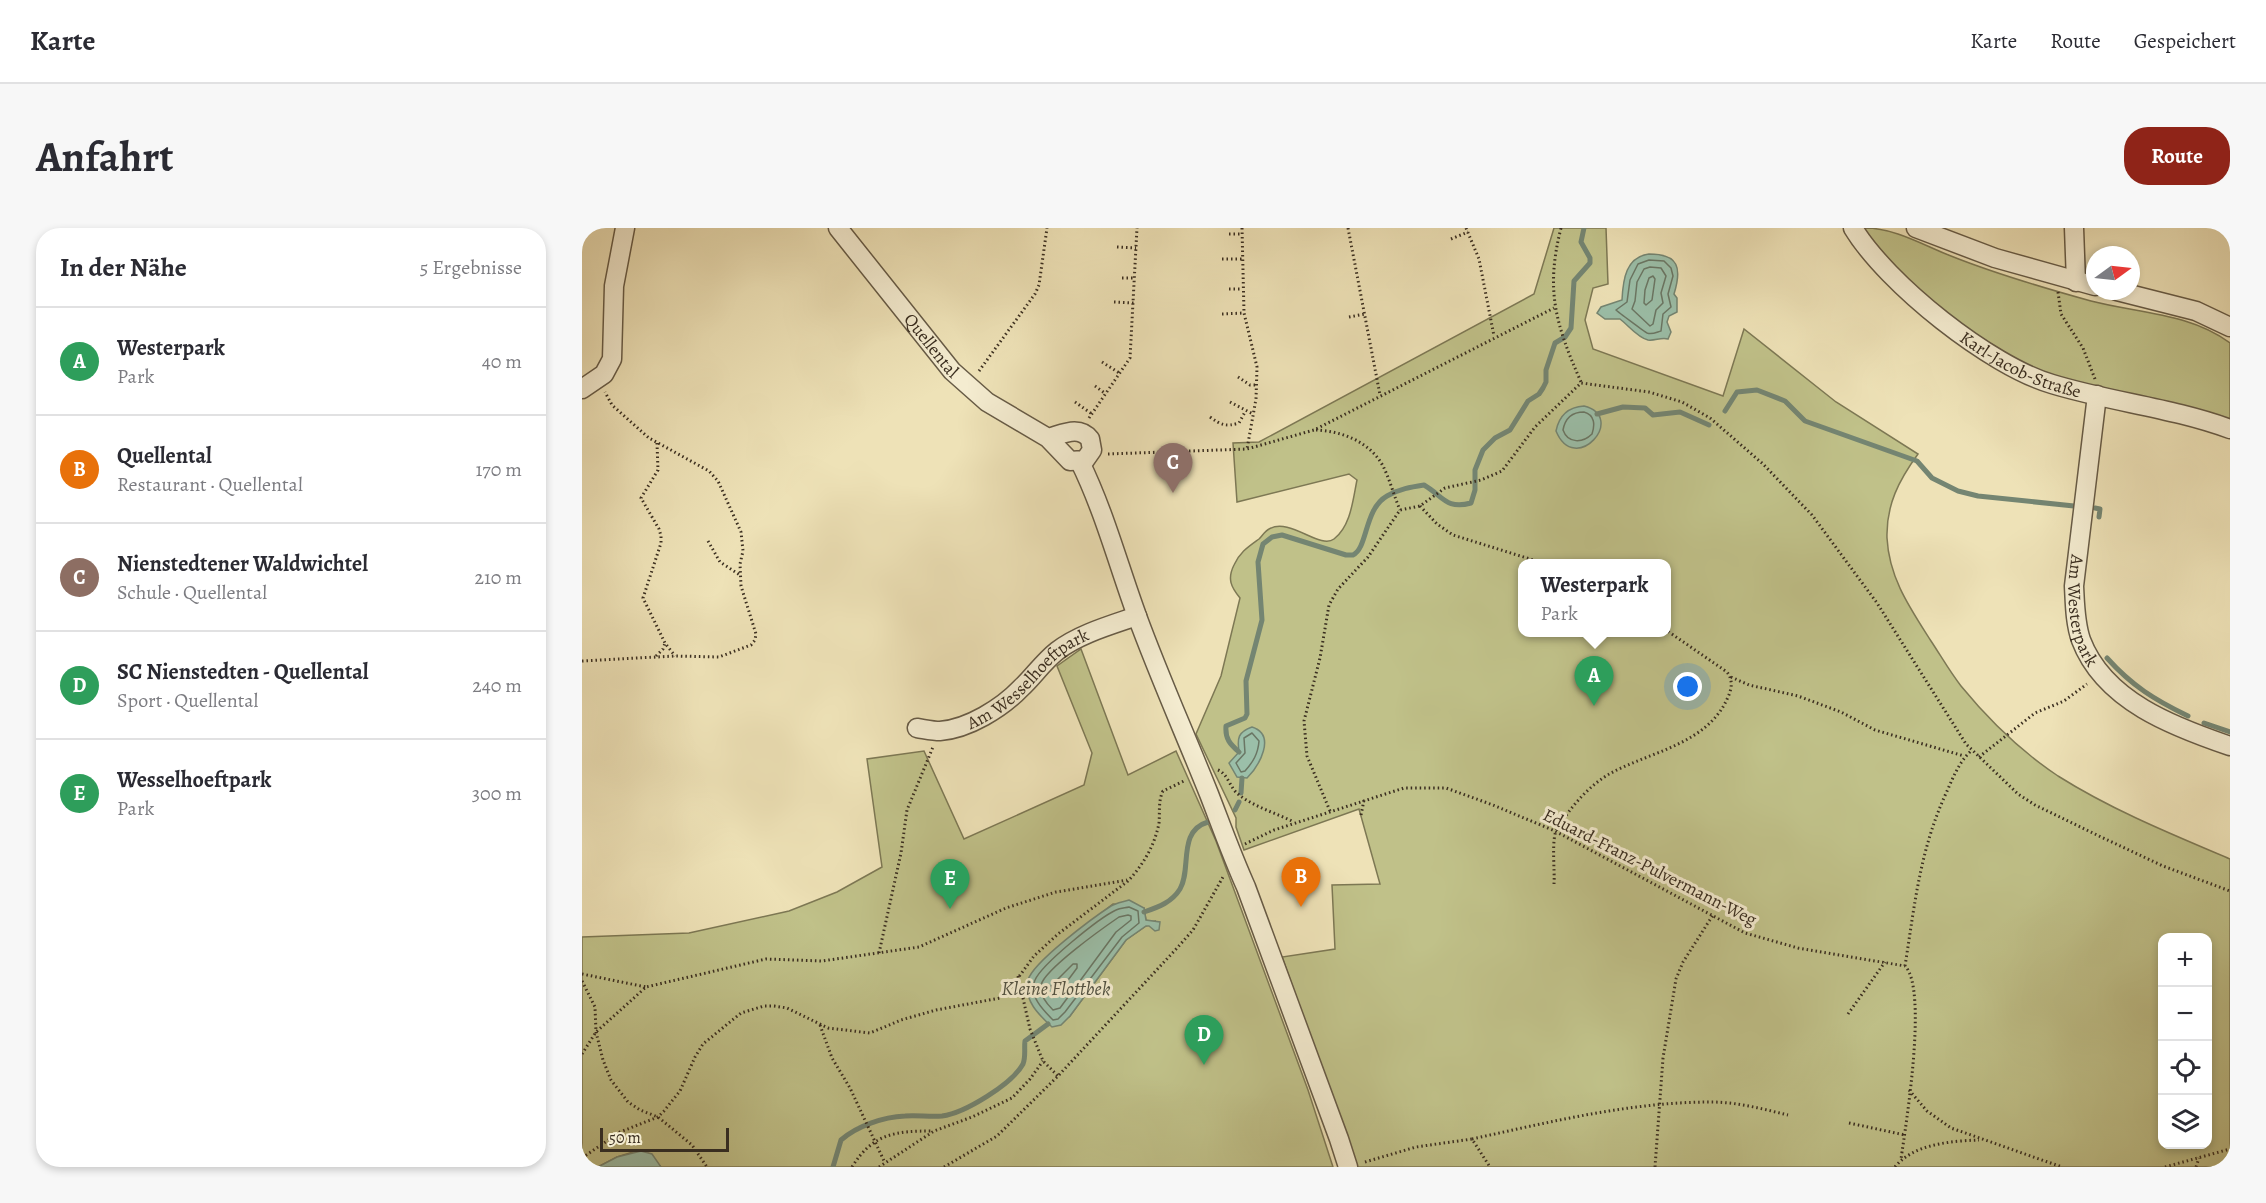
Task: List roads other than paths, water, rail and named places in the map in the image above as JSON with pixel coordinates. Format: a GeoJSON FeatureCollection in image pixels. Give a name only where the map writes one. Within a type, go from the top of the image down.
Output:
{"type":"FeatureCollection","features":[{"type":"Feature","properties":{"kind":"street"},"geometry":{"type":"LineString","coordinates":[[582,389],[604,374],[612,359],[614,286],[625,228]]}},
{"type":"Feature","properties":{"kind":"street","name":"Quellental"},"geometry":{"type":"LineString","coordinates":[[838,228],[952,371],[987,402],[1048,438],[1070,461],[1080,462]]}},
{"type":"Feature","properties":{"kind":"street","name":"Karl-Jacob-Straße"},"geometry":{"type":"LineString","coordinates":[[1853,228],[1878,262],[1902,286],[1983,349],[2014,369],[2052,384],[2230,429]]}},
{"type":"Feature","properties":{"kind":"street"},"geometry":{"type":"LineString","coordinates":[[1916,228],[1995,258],[2086,284]]}},
{"type":"Feature","properties":{"kind":"street"},"geometry":{"type":"LineString","coordinates":[[2074,228],[2076,282]]}},
{"type":"Feature","properties":{"kind":"street"},"geometry":{"type":"LineString","coordinates":[[2140,297],[2196,311],[2230,327]]}},
{"type":"Feature","properties":{"kind":"street","name":"Am Westerpark"},"geometry":{"type":"LineString","coordinates":[[2097,395],[2074,586],[2075,613],[2081,639],[2089,657],[2101,674],[2120,692],[2150,714],[2190,733],[2230,746]]}},
{"type":"Feature","properties":{"kind":"street"},"geometry":{"type":"LineString","coordinates":[[1048,438],[1071,431],[1086,434],[1092,444],[1092,450],[1085,460],[1080,462],[1094,491],[1137,616],[1229,851],[1246,887],[1339,1139],[1353,1166]]}},
{"type":"Feature","properties":{"kind":"street","name":"Am Wesselhoeftpark"},"geometry":{"type":"LineString","coordinates":[[917,728],[940,731],[973,720],[1007,701],[1065,645],[1137,616]]}},
{"type":"Feature","properties":{"kind":"water"},"geometry":{"type":"Polygon","coordinates":[[[1649,254],[1667,257],[1676,264],[1678,270],[1674,294],[1677,298],[1677,312],[1669,316],[1667,322],[1671,332],[1668,339],[1644,339],[1620,319],[1605,319],[1597,313],[1601,307],[1622,300],[1627,270],[1635,260],[1649,254]]]}},
{"type":"Feature","properties":{"kind":"water"},"geometry":{"type":"Polygon","coordinates":[[[1584,406],[1596,412],[1601,421],[1599,431],[1594,440],[1585,446],[1575,448],[1564,444],[1556,431],[1565,413],[1573,408],[1584,406]]]}},
{"type":"Feature","properties":{"kind":"water"},"geometry":{"type":"Polygon","coordinates":[[[1252,727],[1263,737],[1265,743],[1263,751],[1247,778],[1237,777],[1229,763],[1239,752],[1238,743],[1241,733],[1252,727]]]}},
{"type":"Feature","properties":{"kind":"water","name":"Kleine Flottbek"},"geometry":{"type":"Polygon","coordinates":[[[1129,900],[1144,908],[1146,920],[1160,922],[1159,930],[1155,931],[1146,926],[1126,940],[1070,1016],[1061,1025],[1052,1027],[1037,1012],[1030,1000],[1027,987],[1032,972],[1065,940],[1113,905],[1129,900]]]}},
{"type":"Feature","properties":{"kind":"water"},"geometry":{"type":"Polygon","coordinates":[[[641,1151],[652,1154],[661,1167],[598,1167],[617,1157],[641,1151]]]}},
{"type":"Feature","properties":{"kind":"waterway","name":"Kleine Flottbek"},"geometry":{"type":"LineString","coordinates":[[1239,752],[1229,741],[1226,726],[1245,718],[1247,714],[1246,681],[1262,620],[1258,562],[1263,544],[1272,537],[1282,535],[1346,555],[1353,555],[1361,545],[1374,510],[1387,496],[1396,492],[1424,485],[1450,503],[1456,505],[1471,503],[1475,490],[1475,470],[1483,450],[1495,438],[1510,430],[1528,401],[1539,394],[1546,382],[1546,370],[1555,343],[1565,337],[1571,328],[1574,281],[1590,263],[1590,258],[1581,242],[1584,228]]}},
{"type":"Feature","properties":{"kind":"waterway"},"geometry":{"type":"LineString","coordinates":[[1725,411],[1737,392],[1757,390],[1785,401],[1805,421],[1917,461],[1932,478],[1958,491],[1978,496],[2074,506]]}},
{"type":"Feature","properties":{"kind":"waterway"},"geometry":{"type":"LineString","coordinates":[[1597,414],[1623,407],[1645,408],[1653,415],[1680,412],[1709,425]]}},
{"type":"Feature","properties":{"kind":"waterway"},"geometry":{"type":"LineString","coordinates":[[2095,508],[2100,509],[2099,517]]}},
{"type":"Feature","properties":{"kind":"waterway"},"geometry":{"type":"LineString","coordinates":[[2107,658],[2144,692],[2188,716]]}},
{"type":"Feature","properties":{"kind":"waterway"},"geometry":{"type":"LineString","coordinates":[[2204,723],[2230,732]]}},
{"type":"Feature","properties":{"kind":"waterway","name":"Kleine Flottbek"},"geometry":{"type":"LineString","coordinates":[[1241,793],[1242,778]]}},
{"type":"Feature","properties":{"kind":"waterway","name":"Kleine Flottbek"},"geometry":{"type":"LineString","coordinates":[[1235,810],[1239,802]]}},
{"type":"Feature","properties":{"kind":"waterway","name":"Kleine Flottbek"},"geometry":{"type":"LineString","coordinates":[[1144,912],[1165,904],[1180,889],[1192,833],[1208,822]]}},
{"type":"Feature","properties":{"kind":"waterway","name":"Kleine Flottbek"},"geometry":{"type":"LineString","coordinates":[[833,1167],[841,1140],[862,1127],[879,1120],[897,1117],[952,1114],[975,1104],[999,1088],[1017,1072],[1024,1061],[1025,1041],[1048,1024]]}},
{"type":"Feature","properties":{"kind":"place","name":"Nienstedtener Waldwichtel"},"geometry":{"type":"Point","coordinates":[1173,493]}},
{"type":"Feature","properties":{"kind":"place","name":"Westerpark"},"geometry":{"type":"Point","coordinates":[1594,706]}},
{"type":"Feature","properties":{"kind":"place","name":"Quellental"},"geometry":{"type":"Point","coordinates":[1301,907]}},
{"type":"Feature","properties":{"kind":"place","name":"Wesselhoeftpark"},"geometry":{"type":"Point","coordinates":[950,909]}},
{"type":"Feature","properties":{"kind":"place","name":"SC Nienstedten - Quellental"},"geometry":{"type":"Point","coordinates":[1204,1065]}}]}
